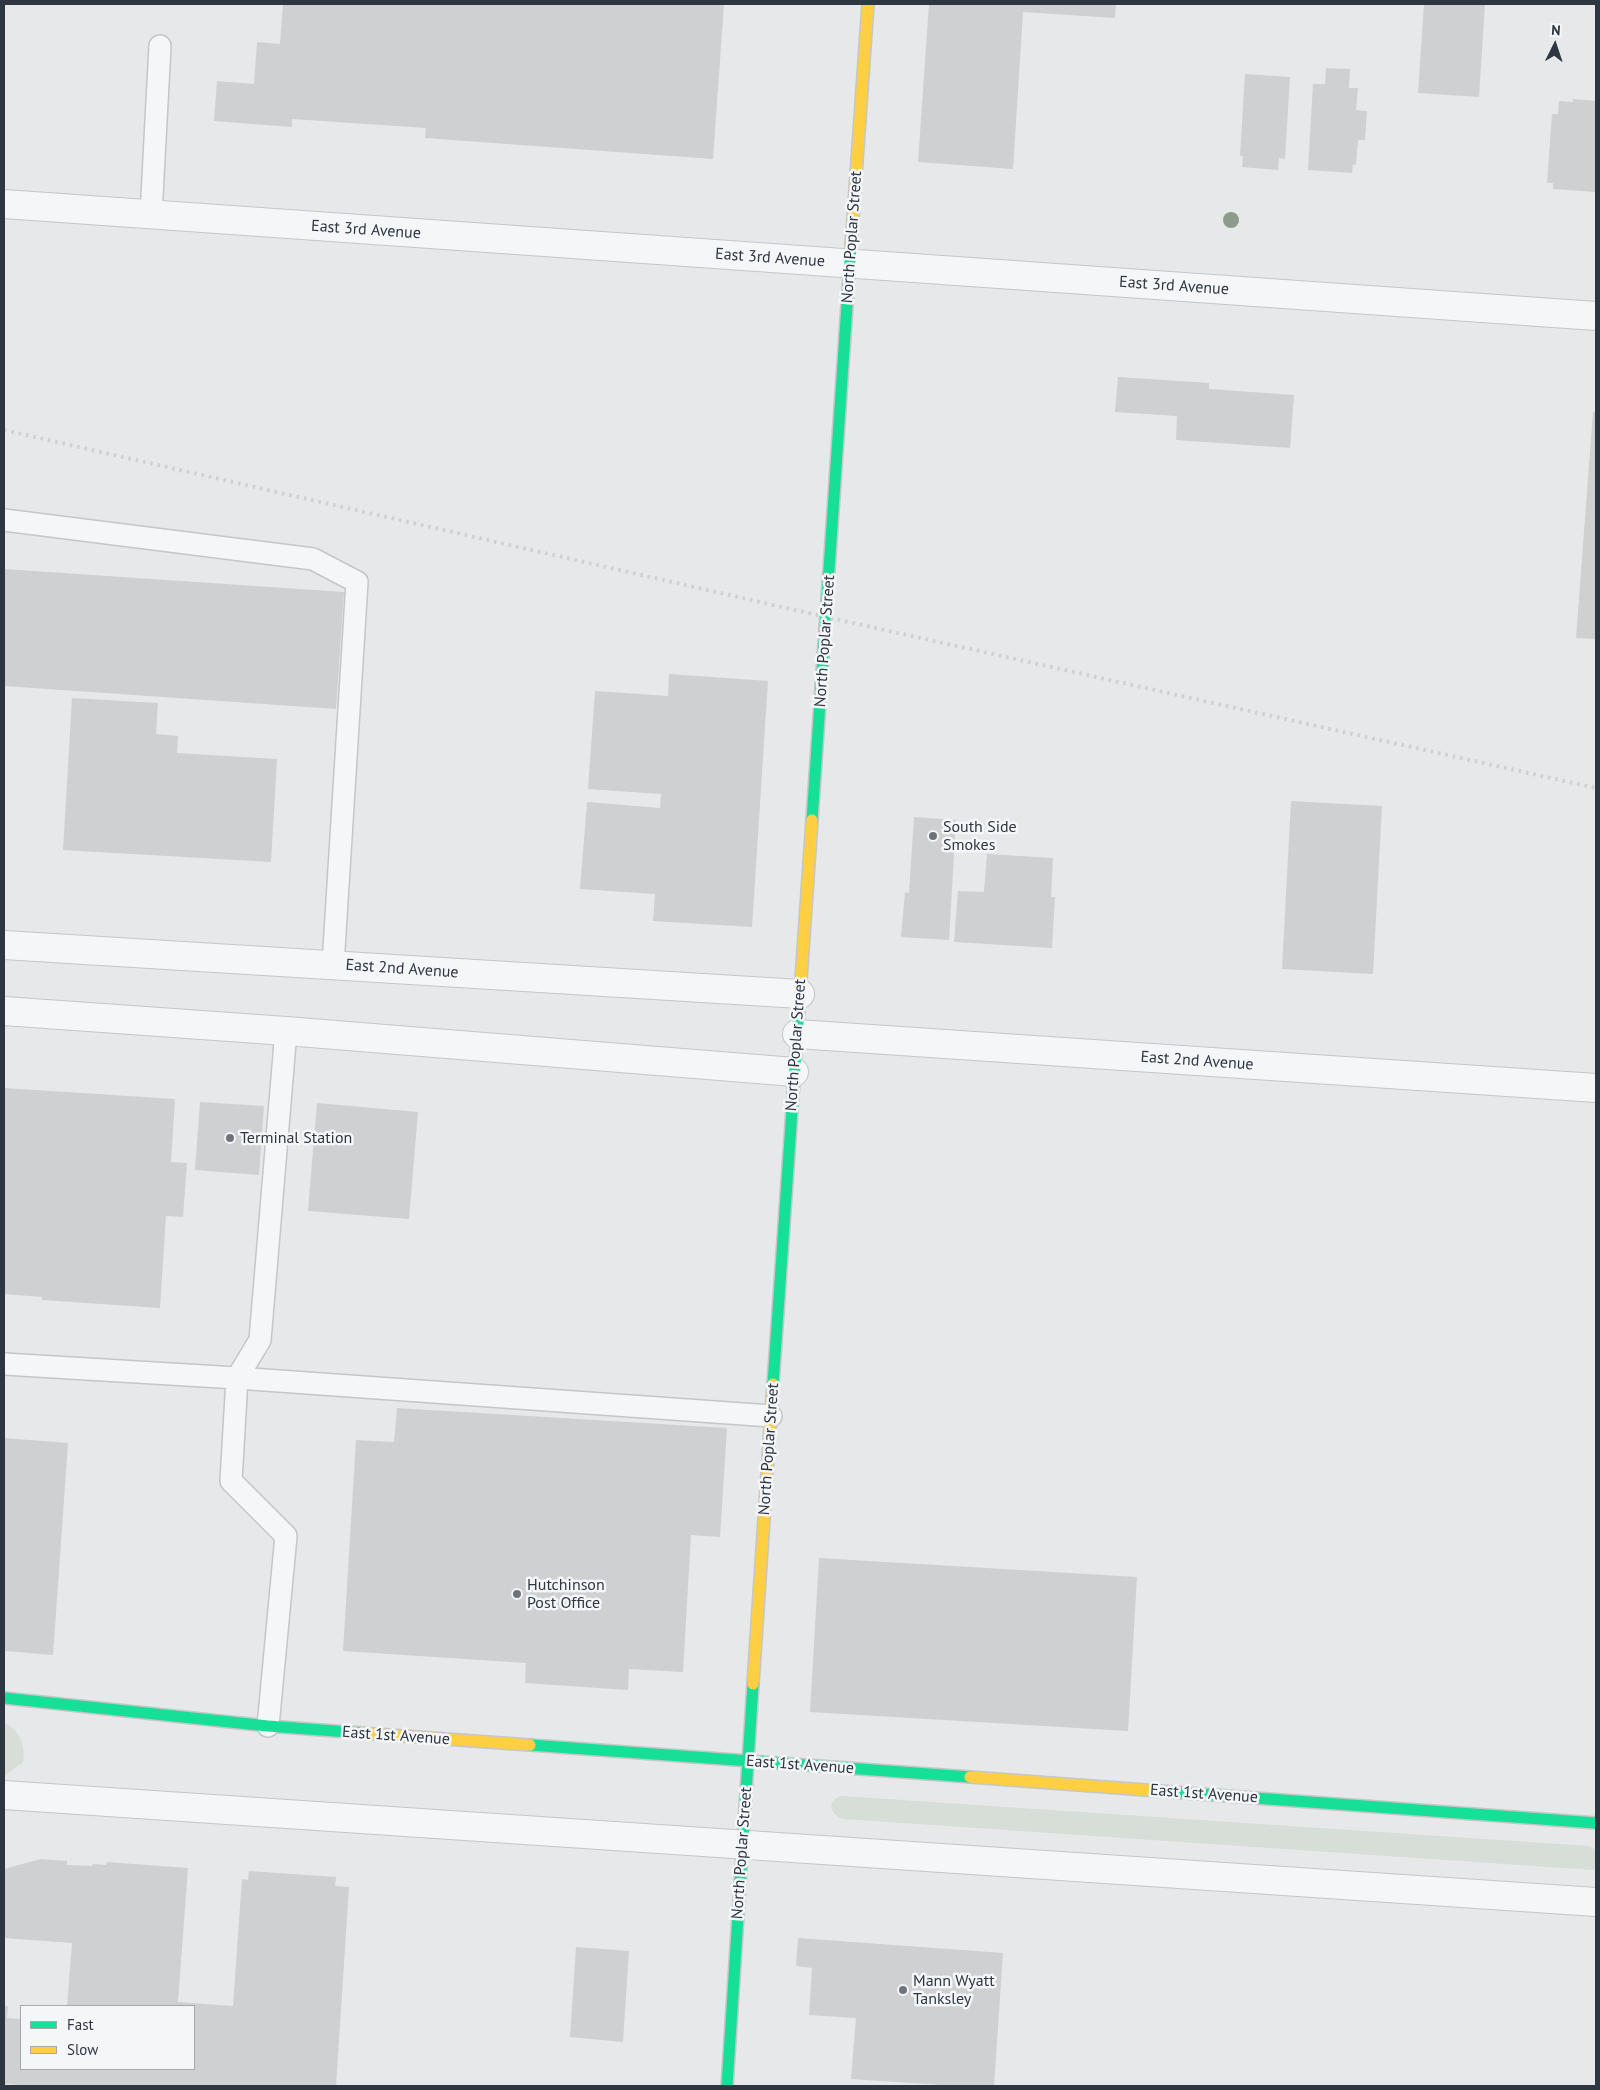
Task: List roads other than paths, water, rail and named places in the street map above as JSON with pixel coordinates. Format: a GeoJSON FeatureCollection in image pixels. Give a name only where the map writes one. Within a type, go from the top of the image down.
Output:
{"type":"FeatureCollection","features":[{"type":"Feature","properties":{"kind":"street","name":"North Poplar Street"},"geometry":{"type":"LineString","coordinates":[[727,2086],[770,1416],[868,4]]}},
{"type":"Feature","properties":{"kind":"street","name":"East 3rd Avenue"},"geometry":{"type":"LineString","coordinates":[[4,204],[1596,316]]}},
{"type":"Feature","properties":{"kind":"street","name":"East 2nd Avenue"},"geometry":{"type":"LineString","coordinates":[[4,945],[800,994]]}},
{"type":"Feature","properties":{"kind":"street"},"geometry":{"type":"LineString","coordinates":[[4,1011],[286,1031],[794,1072]]}},
{"type":"Feature","properties":{"kind":"street","name":"East 2nd Avenue"},"geometry":{"type":"LineString","coordinates":[[797,1034],[1596,1088]]}},
{"type":"Feature","properties":{"kind":"street","name":"East 1st Avenue"},"geometry":{"type":"LineString","coordinates":[[4,1698],[268,1726],[1596,1823]]}},
{"type":"Feature","properties":{"kind":"street"},"geometry":{"type":"LineString","coordinates":[[4,1795],[742,1843],[1596,1902]]}},
{"type":"Feature","properties":{"kind":"lane"},"geometry":{"type":"LineString","coordinates":[[151,215],[160,46]]}},
{"type":"Feature","properties":{"kind":"lane"},"geometry":{"type":"LineString","coordinates":[[4,520],[314,559],[357,582],[333,965]]}},
{"type":"Feature","properties":{"kind":"lane"},"geometry":{"type":"LineString","coordinates":[[268,1726],[286,1536],[231,1481],[237,1378],[260,1340],[286,1031]]}},
{"type":"Feature","properties":{"kind":"lane"},"geometry":{"type":"LineString","coordinates":[[4,1364],[237,1378],[770,1416]]}},
{"type":"Feature","properties":{"kind":"railway"},"geometry":{"type":"LineString","coordinates":[[4,430],[826,617],[1596,788]]}},
{"type":"Feature","properties":{"kind":"place","name":"South Side Smokes"},"geometry":{"type":"Point","coordinates":[933,836]}},
{"type":"Feature","properties":{"kind":"place","name":"Terminal Station"},"geometry":{"type":"Point","coordinates":[230,1138]}},
{"type":"Feature","properties":{"kind":"place","name":"Hutchinson Post Office"},"geometry":{"type":"Point","coordinates":[517,1594]}},
{"type":"Feature","properties":{"kind":"place","name":"Mann Wyatt Tanksley"},"geometry":{"type":"Point","coordinates":[903,1990]}}]}
